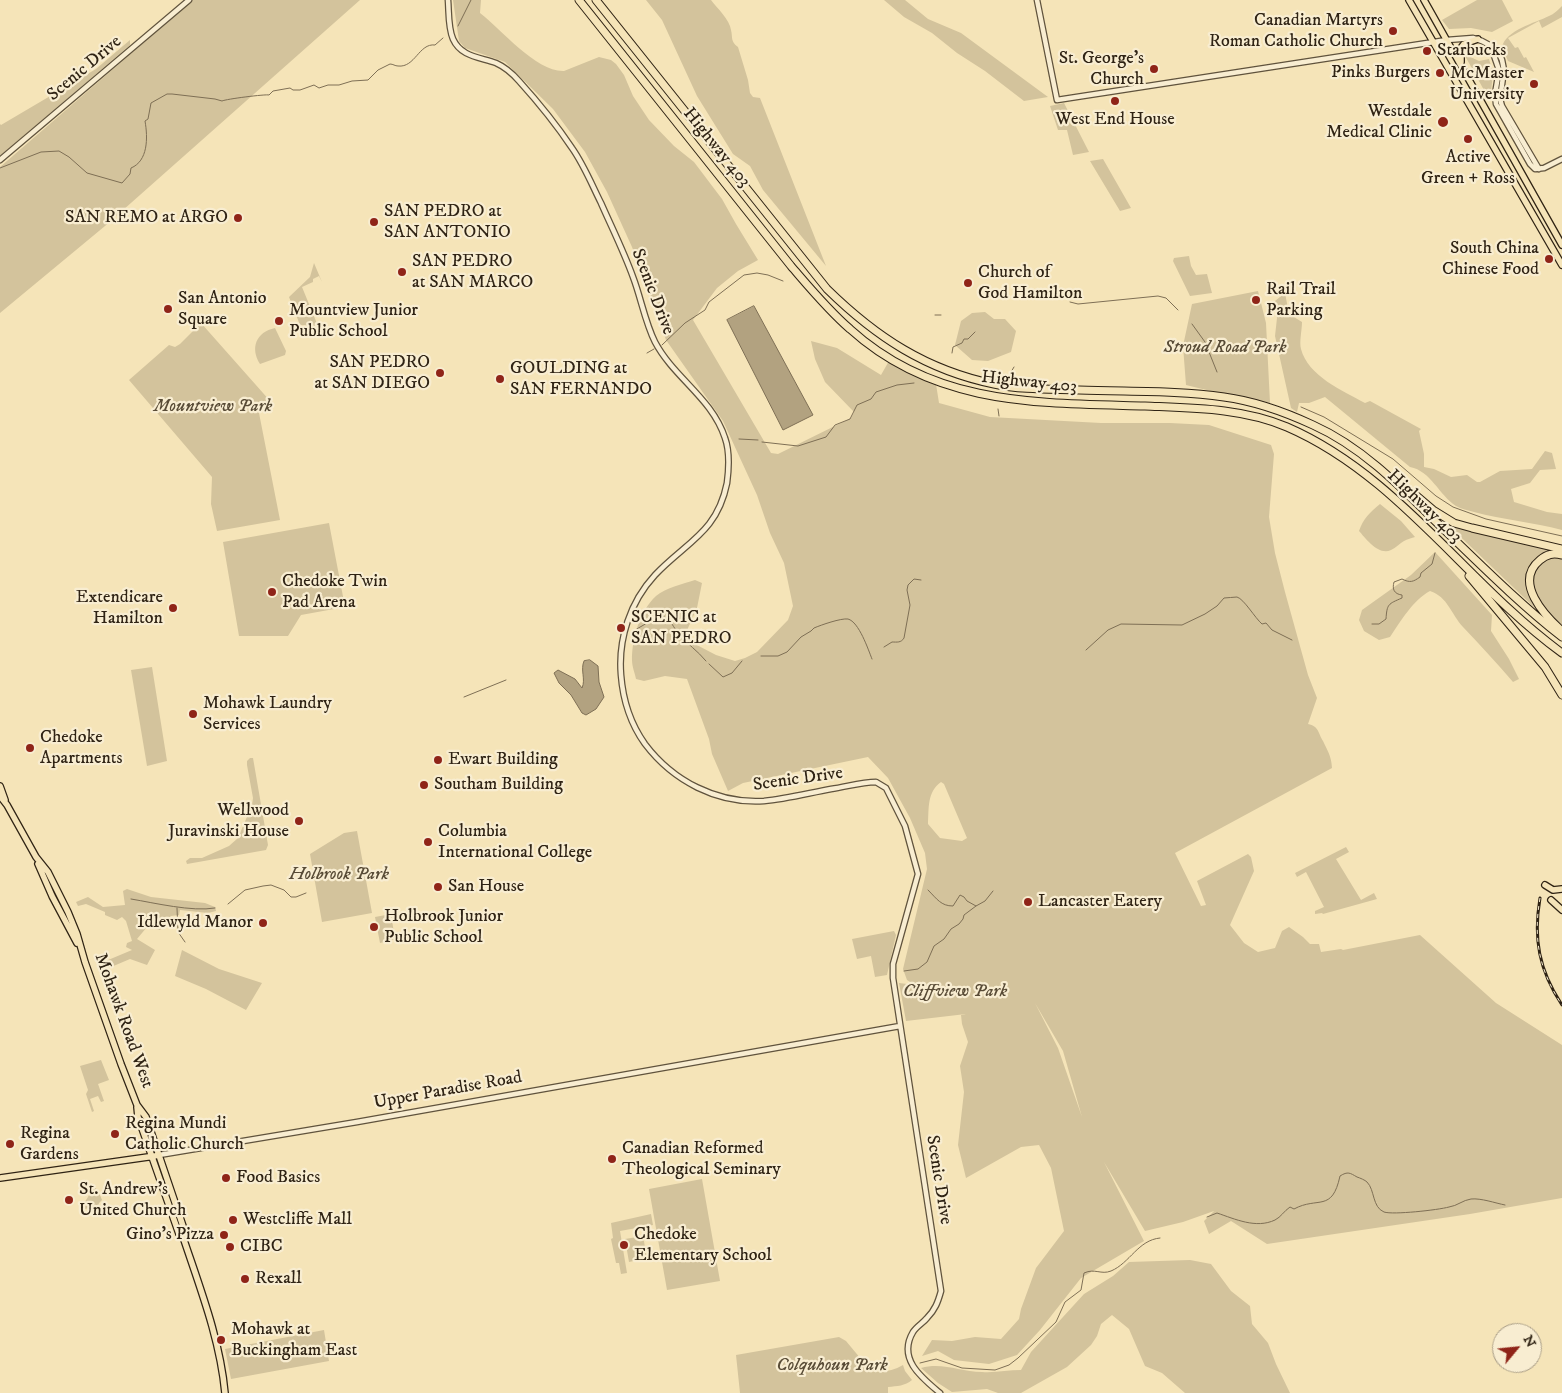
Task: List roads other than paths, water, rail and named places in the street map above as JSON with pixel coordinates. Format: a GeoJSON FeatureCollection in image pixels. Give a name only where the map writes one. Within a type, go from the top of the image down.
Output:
{"type":"FeatureCollection","features":[{"type":"Feature","properties":{"kind":"highway","name":"Highway 403"},"geometry":{"type":"LineString","coordinates":[[579,0],[808,286],[851,330],[884,354],[916,372],[957,389],[980,394],[1042,403],[1191,408],[1224,411],[1285,426],[1341,456],[1376,482],[1523,623],[1562,653]]}},
{"type":"Feature","properties":{"kind":"highway","name":"Highway 403"},"geometry":{"type":"LineString","coordinates":[[596,0],[827,288],[858,318],[895,345],[938,367],[996,384],[1032,389],[1203,396],[1241,400],[1314,425],[1339,439],[1380,468],[1492,576],[1540,620],[1562,637]]}},
{"type":"Feature","properties":{"kind":"highway"},"geometry":{"type":"LineString","coordinates":[[1380,468],[1390,473],[1433,510],[1454,523],[1562,549]]}},
{"type":"Feature","properties":{"kind":"highway"},"geometry":{"type":"LineString","coordinates":[[1562,555],[1550,554],[1540,560],[1533,568],[1530,581],[1540,609],[1562,631]]}},
{"type":"Feature","properties":{"kind":"highway"},"geometry":{"type":"LineString","coordinates":[[1465,567],[1469,576],[1545,667],[1562,695]]}},
{"type":"Feature","properties":{"kind":"main road"},"geometry":{"type":"LineString","coordinates":[[1409,0],[1562,265]]}},
{"type":"Feature","properties":{"kind":"main road"},"geometry":{"type":"LineString","coordinates":[[1424,0],[1562,245]]}},
{"type":"Feature","properties":{"kind":"main road"},"geometry":{"type":"LineString","coordinates":[[1462,67],[1461,48],[1464,44],[1478,39]]}},
{"type":"Feature","properties":{"kind":"main road","name":"Mohawk Road West"},"geometry":{"type":"LineString","coordinates":[[0,786],[7,805]]}},
{"type":"Feature","properties":{"kind":"main road","name":"Mohawk Road West"},"geometry":{"type":"LineString","coordinates":[[0,796],[36,857],[52,895],[80,947],[137,1105],[138,1117],[179,1234],[183,1237],[215,1334],[225,1393]]}},
{"type":"Feature","properties":{"kind":"main road"},"geometry":{"type":"LineString","coordinates":[[1545,885],[1553,890],[1562,889]]}},
{"type":"Feature","properties":{"kind":"main road"},"geometry":{"type":"LineString","coordinates":[[1552,900],[1562,910]]}},
{"type":"Feature","properties":{"kind":"main road","name":"Mohawk Road West"},"geometry":{"type":"LineString","coordinates":[[137,1105],[146,1117],[185,1232],[183,1237]]}},
{"type":"Feature","properties":{"kind":"main road","name":"Upper Paradise Road"},"geometry":{"type":"LineString","coordinates":[[0,1178],[159,1155]]}},
{"type":"Feature","properties":{"kind":"main road"},"geometry":{"type":"LineString","coordinates":[[168,1201],[177,1220],[183,1226]]}},
{"type":"Feature","properties":{"kind":"street","name":"Scenic Drive"},"geometry":{"type":"LineString","coordinates":[[0,160],[188,0]]}},
{"type":"Feature","properties":{"kind":"street","name":"Scenic Drive"},"geometry":{"type":"LineString","coordinates":[[448,0],[451,32],[459,49],[470,56],[500,64],[511,72],[548,115],[573,149],[587,174],[623,252],[652,336],[670,363],[712,411],[727,444],[728,477],[720,507],[714,518],[704,532],[655,575],[642,592],[630,614],[624,635],[620,664],[628,715],[643,741],[664,766],[694,786],[718,796],[747,801],[767,801],[872,782],[886,788],[905,826],[918,874],[893,964],[893,978],[941,1291],[933,1312],[914,1332],[909,1353],[917,1374],[940,1393]]}},
{"type":"Feature","properties":{"kind":"street"},"geometry":{"type":"LineString","coordinates":[[1037,0],[1057,100],[1447,40],[1478,39],[1491,47],[1499,70],[1495,94],[1497,106],[1530,164],[1535,169],[1539,169],[1562,158]]}},
{"type":"Feature","properties":{"kind":"street","name":"Upper Paradise Road"},"geometry":{"type":"LineString","coordinates":[[159,1155],[353,1123],[900,1026]]}},
{"type":"Feature","properties":{"kind":"waterway"},"geometry":{"type":"LineString","coordinates":[[458,26],[471,0]]}},
{"type":"Feature","properties":{"kind":"waterway"},"geometry":{"type":"LineString","coordinates":[[0,168],[41,152],[59,151],[87,173],[122,183],[130,174],[131,168],[137,165],[144,155],[146,148],[145,121],[148,119],[151,103],[167,94],[222,101],[269,95],[273,91],[290,88],[300,90],[314,85],[319,88],[352,81],[368,80],[378,70],[390,64],[404,66],[425,48],[435,45],[443,38]]}},
{"type":"Feature","properties":{"kind":"waterway"},"geometry":{"type":"LineString","coordinates":[[662,345],[685,323],[705,310],[709,302],[744,275],[757,273],[783,281]]}},
{"type":"Feature","properties":{"kind":"waterway"},"geometry":{"type":"LineString","coordinates":[[1070,302],[1078,304],[1158,296],[1166,298],[1178,310]]}},
{"type":"Feature","properties":{"kind":"waterway"},"geometry":{"type":"LineString","coordinates":[[935,315],[941,315]]}},
{"type":"Feature","properties":{"kind":"waterway"},"geometry":{"type":"LineString","coordinates":[[1192,324],[1205,342],[1217,372]]}},
{"type":"Feature","properties":{"kind":"waterway"},"geometry":{"type":"LineString","coordinates":[[952,353],[953,347],[962,343],[964,339],[968,339],[975,332]]}},
{"type":"Feature","properties":{"kind":"waterway"},"geometry":{"type":"LineString","coordinates":[[647,353],[654,349]]}},
{"type":"Feature","properties":{"kind":"waterway"},"geometry":{"type":"LineString","coordinates":[[1011,372],[1014,367]]}},
{"type":"Feature","properties":{"kind":"waterway"},"geometry":{"type":"LineString","coordinates":[[762,442],[798,446],[826,437],[835,425],[850,419],[857,405],[871,399],[876,392],[897,385],[914,383]]}},
{"type":"Feature","properties":{"kind":"waterway"},"geometry":{"type":"LineString","coordinates":[[1301,407],[1324,417],[1393,459],[1436,496],[1453,507],[1486,519],[1562,536]]}},
{"type":"Feature","properties":{"kind":"waterway"},"geometry":{"type":"LineString","coordinates":[[998,409],[999,416]]}},
{"type":"Feature","properties":{"kind":"waterway"},"geometry":{"type":"LineString","coordinates":[[739,439],[758,440]]}},
{"type":"Feature","properties":{"kind":"waterway"},"geometry":{"type":"LineString","coordinates":[[1372,624],[1379,624],[1386,619],[1389,605],[1402,598],[1402,595],[1394,591],[1394,582],[1402,579],[1411,581],[1420,577],[1421,573],[1432,564],[1435,553]]}},
{"type":"Feature","properties":{"kind":"waterway"},"geometry":{"type":"LineString","coordinates":[[884,647],[892,642],[903,640],[910,605],[908,585],[914,579],[921,580]]}},
{"type":"Feature","properties":{"kind":"waterway"},"geometry":{"type":"LineString","coordinates":[[1086,650],[1108,630],[1121,624],[1182,625],[1205,614],[1217,606],[1224,598],[1235,597],[1240,598],[1262,624],[1266,623],[1272,630],[1292,640]]}},
{"type":"Feature","properties":{"kind":"waterway"},"geometry":{"type":"LineString","coordinates":[[635,630],[663,616],[669,620],[682,638],[706,661]]}},
{"type":"Feature","properties":{"kind":"waterway"},"geometry":{"type":"LineString","coordinates":[[761,656],[778,656],[787,652],[801,637],[814,628],[848,619],[856,625],[872,659]]}},
{"type":"Feature","properties":{"kind":"waterway"},"geometry":{"type":"LineString","coordinates":[[709,664],[723,677],[732,673],[742,661]]}},
{"type":"Feature","properties":{"kind":"waterway"},"geometry":{"type":"LineString","coordinates":[[464,697],[506,680]]}},
{"type":"Feature","properties":{"kind":"waterway"},"geometry":{"type":"LineString","coordinates":[[228,904],[245,890],[263,886],[271,885],[284,890],[291,897],[306,893]]}},
{"type":"Feature","properties":{"kind":"waterway"},"geometry":{"type":"LineString","coordinates":[[928,890],[942,903],[949,906],[953,906],[960,895],[976,906],[985,901],[993,891]]}},
{"type":"Feature","properties":{"kind":"waterway"},"geometry":{"type":"LineString","coordinates":[[131,899],[185,908],[215,908]]}},
{"type":"Feature","properties":{"kind":"waterway"},"geometry":{"type":"LineString","coordinates":[[904,971],[918,969],[927,962],[934,946],[944,939],[951,929],[959,924],[964,915],[976,906]]}},
{"type":"Feature","properties":{"kind":"waterway"},"geometry":{"type":"LineString","coordinates":[[177,908],[178,932],[185,942]]}},
{"type":"Feature","properties":{"kind":"waterway"},"geometry":{"type":"LineString","coordinates":[[1207,1217],[1217,1213],[1246,1222],[1268,1223],[1277,1219],[1290,1207],[1294,1209],[1328,1199],[1337,1188],[1340,1176],[1347,1173],[1364,1180],[1370,1185],[1377,1206],[1384,1212],[1406,1213],[1435,1209],[1452,1206],[1471,1199],[1505,1205]]}},
{"type":"Feature","properties":{"kind":"waterway"},"geometry":{"type":"LineString","coordinates":[[920,1363],[936,1359],[962,1368],[995,1370],[1009,1365],[1056,1322],[1065,1302],[1081,1290],[1084,1273],[1111,1271],[1124,1263],[1140,1247],[1160,1238]]}},
{"type":"Feature","properties":{"kind":"railway"},"geometry":{"type":"LineString","coordinates":[[1540,898],[1537,927],[1540,954],[1548,979],[1562,1005]]}},
{"type":"Feature","properties":{"kind":"place","name":"Canadian Martyrs Roman Catholic Church"},"geometry":{"type":"Point","coordinates":[1393,31]}},
{"type":"Feature","properties":{"kind":"place","name":"Starbucks"},"geometry":{"type":"Point","coordinates":[1427,51]}},
{"type":"Feature","properties":{"kind":"place","name":"St. George's Church"},"geometry":{"type":"Point","coordinates":[1154,69]}},
{"type":"Feature","properties":{"kind":"place","name":"Pinks Burgers"},"geometry":{"type":"Point","coordinates":[1440,73]}},
{"type":"Feature","properties":{"kind":"place","name":"McMaster University"},"geometry":{"type":"Point","coordinates":[1534,84]}},
{"type":"Feature","properties":{"kind":"place","name":"West End House"},"geometry":{"type":"Point","coordinates":[1115,101]}},
{"type":"Feature","properties":{"kind":"place","name":"Westdale Medical Clinic"},"geometry":{"type":"Point","coordinates":[1443,122]}},
{"type":"Feature","properties":{"kind":"place","name":"Active Green + Ross"},"geometry":{"type":"Point","coordinates":[1468,139]}},
{"type":"Feature","properties":{"kind":"place","name":"SAN REMO at ARGO"},"geometry":{"type":"Point","coordinates":[238,218]}},
{"type":"Feature","properties":{"kind":"place","name":"SAN PEDRO at SAN ANTONIO"},"geometry":{"type":"Point","coordinates":[374,222]}},
{"type":"Feature","properties":{"kind":"place","name":"South China Chinese Food"},"geometry":{"type":"Point","coordinates":[1549,259]}},
{"type":"Feature","properties":{"kind":"place","name":"SAN PEDRO at SAN MARCO"},"geometry":{"type":"Point","coordinates":[402,272]}},
{"type":"Feature","properties":{"kind":"place","name":"Church of God Hamilton"},"geometry":{"type":"Point","coordinates":[968,283]}},
{"type":"Feature","properties":{"kind":"place","name":"Rail Trail Parking"},"geometry":{"type":"Point","coordinates":[1256,300]}},
{"type":"Feature","properties":{"kind":"place","name":"San Antonio Square"},"geometry":{"type":"Point","coordinates":[168,309]}},
{"type":"Feature","properties":{"kind":"place","name":"Mountview Junior Public School"},"geometry":{"type":"Point","coordinates":[279,321]}},
{"type":"Feature","properties":{"kind":"place","name":"SAN PEDRO at SAN DIEGO"},"geometry":{"type":"Point","coordinates":[440,373]}},
{"type":"Feature","properties":{"kind":"place","name":"GOULDING at SAN FERNANDO"},"geometry":{"type":"Point","coordinates":[500,379]}},
{"type":"Feature","properties":{"kind":"place","name":"Chedoke Twin Pad Arena"},"geometry":{"type":"Point","coordinates":[272,592]}},
{"type":"Feature","properties":{"kind":"place","name":"Extendicare Hamilton"},"geometry":{"type":"Point","coordinates":[173,608]}},
{"type":"Feature","properties":{"kind":"place","name":"SCENIC at SAN PEDRO"},"geometry":{"type":"Point","coordinates":[621,628]}},
{"type":"Feature","properties":{"kind":"place","name":"Mohawk Laundry Services"},"geometry":{"type":"Point","coordinates":[193,714]}},
{"type":"Feature","properties":{"kind":"place","name":"Chedoke Apartments"},"geometry":{"type":"Point","coordinates":[30,748]}},
{"type":"Feature","properties":{"kind":"place","name":"Ewart Building"},"geometry":{"type":"Point","coordinates":[438,760]}},
{"type":"Feature","properties":{"kind":"place","name":"Southam Building"},"geometry":{"type":"Point","coordinates":[424,785]}},
{"type":"Feature","properties":{"kind":"place","name":"Wellwood Juravinski House"},"geometry":{"type":"Point","coordinates":[299,821]}},
{"type":"Feature","properties":{"kind":"place","name":"Columbia International College"},"geometry":{"type":"Point","coordinates":[428,842]}},
{"type":"Feature","properties":{"kind":"place","name":"San House"},"geometry":{"type":"Point","coordinates":[438,887]}},
{"type":"Feature","properties":{"kind":"place","name":"Lancaster Eatery"},"geometry":{"type":"Point","coordinates":[1028,902]}},
{"type":"Feature","properties":{"kind":"place","name":"Idlewyld Manor"},"geometry":{"type":"Point","coordinates":[263,923]}},
{"type":"Feature","properties":{"kind":"place","name":"Holbrook Junior Public School"},"geometry":{"type":"Point","coordinates":[374,927]}},
{"type":"Feature","properties":{"kind":"place","name":"Regina Mundi Catholic Church"},"geometry":{"type":"Point","coordinates":[115,1134]}},
{"type":"Feature","properties":{"kind":"place","name":"Regina Gardens"},"geometry":{"type":"Point","coordinates":[10,1144]}},
{"type":"Feature","properties":{"kind":"place","name":"Canadian Reformed Theological Seminary"},"geometry":{"type":"Point","coordinates":[612,1159]}},
{"type":"Feature","properties":{"kind":"place","name":"Food Basics"},"geometry":{"type":"Point","coordinates":[226,1178]}},
{"type":"Feature","properties":{"kind":"place","name":"St. Andrew's United Church"},"geometry":{"type":"Point","coordinates":[69,1200]}},
{"type":"Feature","properties":{"kind":"place","name":"Westcliffe Mall"},"geometry":{"type":"Point","coordinates":[233,1220]}},
{"type":"Feature","properties":{"kind":"place","name":"Gino's Pizza"},"geometry":{"type":"Point","coordinates":[224,1235]}},
{"type":"Feature","properties":{"kind":"place","name":"Chedoke Elementary School"},"geometry":{"type":"Point","coordinates":[624,1245]}},
{"type":"Feature","properties":{"kind":"place","name":"CIBC"},"geometry":{"type":"Point","coordinates":[230,1247]}},
{"type":"Feature","properties":{"kind":"place","name":"Rexall"},"geometry":{"type":"Point","coordinates":[245,1279]}},
{"type":"Feature","properties":{"kind":"place","name":"Mohawk at Buckingham East"},"geometry":{"type":"Point","coordinates":[221,1340]}},
{"type":"Feature","properties":{"kind":"park label","name":"Stroud Road Park"},"geometry":{"type":"Point","coordinates":[1225,348]}},
{"type":"Feature","properties":{"kind":"park label","name":"Mountview Park"},"geometry":{"type":"Point","coordinates":[213,407]}},
{"type":"Feature","properties":{"kind":"park label","name":"Holbrook Park"},"geometry":{"type":"Point","coordinates":[339,875]}},
{"type":"Feature","properties":{"kind":"park label","name":"Cliffview Park"},"geometry":{"type":"Point","coordinates":[955,992]}},
{"type":"Feature","properties":{"kind":"park label","name":"Colquhoun Park"},"geometry":{"type":"Point","coordinates":[832,1366]}}]}
